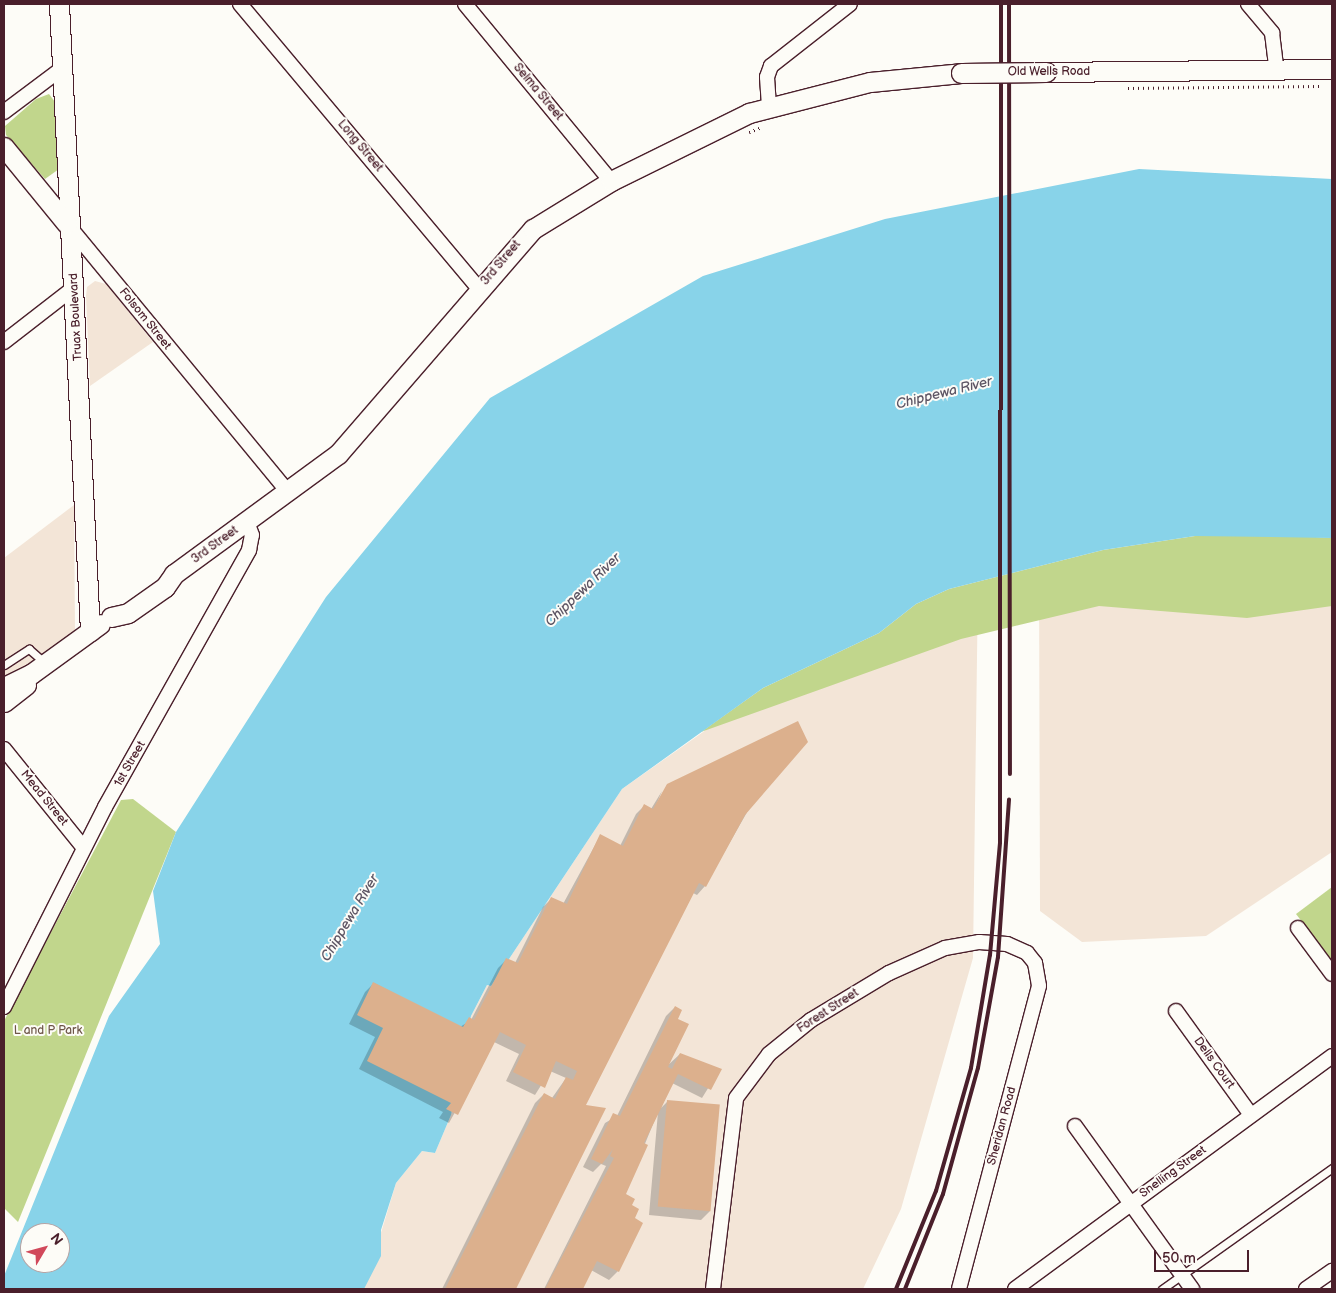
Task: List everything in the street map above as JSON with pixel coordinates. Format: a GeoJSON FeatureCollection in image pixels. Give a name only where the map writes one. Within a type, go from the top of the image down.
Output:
{"type":"FeatureCollection","features":[{"type":"Feature","properties":{"kind":"street","name":"Truax Boulevard"},"geometry":{"type":"LineString","coordinates":[[59,4],[67,224],[75,287],[90,631]]}},
{"type":"Feature","properties":{"kind":"street","name":"Long Street"},"geometry":{"type":"LineString","coordinates":[[240,4],[479,289]]}},
{"type":"Feature","properties":{"kind":"street","name":"Selma Street"},"geometry":{"type":"LineString","coordinates":[[465,4],[611,181]]}},
{"type":"Feature","properties":{"kind":"street"},"geometry":{"type":"LineString","coordinates":[[770,115],[771,66],[850,4]]}},
{"type":"Feature","properties":{"kind":"street"},"geometry":{"type":"LineString","coordinates":[[1248,4],[1272,33],[1277,72]]}},
{"type":"Feature","properties":{"kind":"street"},"geometry":{"type":"LineString","coordinates":[[4,112],[60,70]]}},
{"type":"Feature","properties":{"kind":"street","name":"Old Wells Road"},"geometry":{"type":"LineString","coordinates":[[770,115],[870,82],[961,72],[1277,72],[1332,70]]}},
{"type":"Feature","properties":{"kind":"street","name":"3rd Street"},"geometry":{"type":"LineString","coordinates":[[4,687],[38,669],[111,617],[128,613],[165,587],[174,574],[247,522],[356,436],[479,289],[533,229],[611,181],[725,123],[770,115]]}},
{"type":"Feature","properties":{"kind":"street","name":"Folsom Street"},"geometry":{"type":"LineString","coordinates":[[4,147],[287,491]]}},
{"type":"Feature","properties":{"kind":"street"},"geometry":{"type":"LineString","coordinates":[[4,342],[75,287]]}},
{"type":"Feature","properties":{"kind":"street","name":"1st Street"},"geometry":{"type":"LineString","coordinates":[[4,1007],[84,848],[249,550],[252,535],[247,522]]}},
{"type":"Feature","properties":{"kind":"street","name":"3rd Street"},"geometry":{"type":"LineString","coordinates":[[4,702],[26,686],[38,669]]}},
{"type":"Feature","properties":{"kind":"street","name":"Mead Street"},"geometry":{"type":"LineString","coordinates":[[4,749],[84,848]]}},
{"type":"Feature","properties":{"kind":"street"},"geometry":{"type":"LineString","coordinates":[[1298,928],[1332,974]]}},
{"type":"Feature","properties":{"kind":"street","name":"Forest Street"},"geometry":{"type":"LineString","coordinates":[[713,1289],[736,1098],[769,1054],[811,1020],[889,973],[945,948],[979,942],[1007,944],[1022,950],[1035,962]]}},
{"type":"Feature","properties":{"kind":"street","name":"Sheridan Road"},"geometry":{"type":"LineString","coordinates":[[959,1289],[1039,986],[1035,962]]}},
{"type":"Feature","properties":{"kind":"street","name":"Dells Court"},"geometry":{"type":"LineString","coordinates":[[1176,1011],[1251,1115]]}},
{"type":"Feature","properties":{"kind":"street","name":"Snelling Street"},"geometry":{"type":"LineString","coordinates":[[1015,1289],[1332,1056]]}},
{"type":"Feature","properties":{"kind":"street"},"geometry":{"type":"LineString","coordinates":[[1075,1126],[1192,1289]]}},
{"type":"Feature","properties":{"kind":"street"},"geometry":{"type":"LineString","coordinates":[[1306,1289],[1332,1271]]}},
{"type":"Feature","properties":{"kind":"lane"},"geometry":{"type":"LineString","coordinates":[[4,666],[29,649],[38,669]]}},
{"type":"Feature","properties":{"kind":"lane"},"geometry":{"type":"LineString","coordinates":[[1162,1289],[1332,1168]]}},
{"type":"Feature","properties":{"kind":"path"},"geometry":{"type":"LineString","coordinates":[[739,135],[770,115]]}},
{"type":"Feature","properties":{"kind":"shaded area"},"geometry":{"type":"Polygon","coordinates":[[[95,281],[106,284],[153,342],[90,386],[86,296],[87,287],[95,281]]]}},
{"type":"Feature","properties":{"kind":"shaded area"},"geometry":{"type":"Polygon","coordinates":[[[74,505],[75,630],[4,683],[4,558],[74,505]]]}},
{"type":"Feature","properties":{"kind":"shaded area"},"geometry":{"type":"Polygon","coordinates":[[[1332,538],[1332,852],[1206,936],[1082,942],[1040,911],[1039,569],[1332,538]]]}},
{"type":"Feature","properties":{"kind":"shaded area"},"geometry":{"type":"Polygon","coordinates":[[[978,583],[973,958],[901,1209],[863,1289],[364,1289],[396,1183],[422,1151],[435,1153],[451,1115],[471,1016],[487,985],[491,986],[622,789],[733,711],[978,583]]]}},
{"type":"Feature","properties":{"kind":"green space"},"geometry":{"type":"Polygon","coordinates":[[[49,94],[55,102],[59,169],[45,179],[6,135],[5,126],[36,99],[49,94]]]}},
{"type":"Feature","properties":{"kind":"green space"},"geometry":{"type":"Polygon","coordinates":[[[1248,533],[1332,538],[1332,606],[1247,618],[1099,606],[961,639],[701,732],[763,688],[879,633],[916,604],[949,589],[1103,550],[1195,536],[1248,533]]]}},
{"type":"Feature","properties":{"kind":"green space","name":"L and P Park"},"geometry":{"type":"Polygon","coordinates":[[[133,799],[176,832],[18,1222],[4,1208],[4,1021],[121,800],[133,799]]]}},
{"type":"Feature","properties":{"kind":"green space"},"geometry":{"type":"Polygon","coordinates":[[[1332,887],[1332,961],[1296,914],[1332,887]]]}},
{"type":"Feature","properties":{"kind":"water","name":"Chippewa River"},"geometry":{"type":"Polygon","coordinates":[[[1139,169],[1332,179],[1332,538],[1195,536],[1103,550],[949,589],[916,604],[879,633],[763,688],[622,789],[491,986],[487,985],[471,1016],[451,1115],[435,1153],[422,1151],[396,1183],[381,1230],[381,1256],[364,1289],[4,1289],[4,1276],[20,1236],[20,1273],[70,1273],[70,1223],[25,1223],[109,1016],[160,944],[153,891],[176,832],[326,597],[490,398],[703,276],[885,219],[1139,169]]]}},
{"type":"Feature","properties":{"kind":"building"},"geometry":{"type":"Polygon","coordinates":[[[798,721],[808,742],[745,815],[706,887],[699,883],[586,1105],[606,1108],[516,1289],[445,1289],[544,1093],[555,1099],[566,1077],[573,1080],[577,1071],[556,1061],[545,1088],[513,1072],[526,1045],[500,1032],[458,1115],[446,1109],[451,1103],[367,1061],[383,1028],[357,1015],[373,982],[463,1027],[469,1017],[474,1020],[506,958],[518,963],[551,897],[567,904],[600,834],[623,846],[644,804],[653,809],[667,784],[798,721]]]}},
{"type":"Feature","properties":{"kind":"building"},"geometry":{"type":"Polygon","coordinates":[[[675,1006],[682,1010],[678,1019],[689,1024],[668,1067],[672,1069],[680,1053],[722,1069],[711,1090],[678,1074],[644,1143],[648,1145],[626,1194],[635,1199],[632,1205],[639,1209],[635,1218],[643,1223],[619,1272],[597,1261],[583,1289],[545,1289],[614,1158],[610,1156],[613,1149],[602,1164],[591,1159],[613,1113],[620,1116],[675,1006]]]}},
{"type":"Feature","properties":{"kind":"building"},"geometry":{"type":"Polygon","coordinates":[[[667,1100],[720,1105],[710,1211],[658,1207],[667,1100]]]}},
{"type":"Feature","properties":{"kind":"railway"},"geometry":{"type":"LineString","coordinates":[[896,1289],[936,1191],[971,1068],[990,955],[1000,842],[1001,4]]}},
{"type":"Feature","properties":{"kind":"railway"},"geometry":{"type":"LineString","coordinates":[[1009,4],[1010,774]]}},
{"type":"Feature","properties":{"kind":"railway"},"geometry":{"type":"LineString","coordinates":[[905,1289],[943,1194],[978,1068],[998,957],[1009,799]]}}]}
